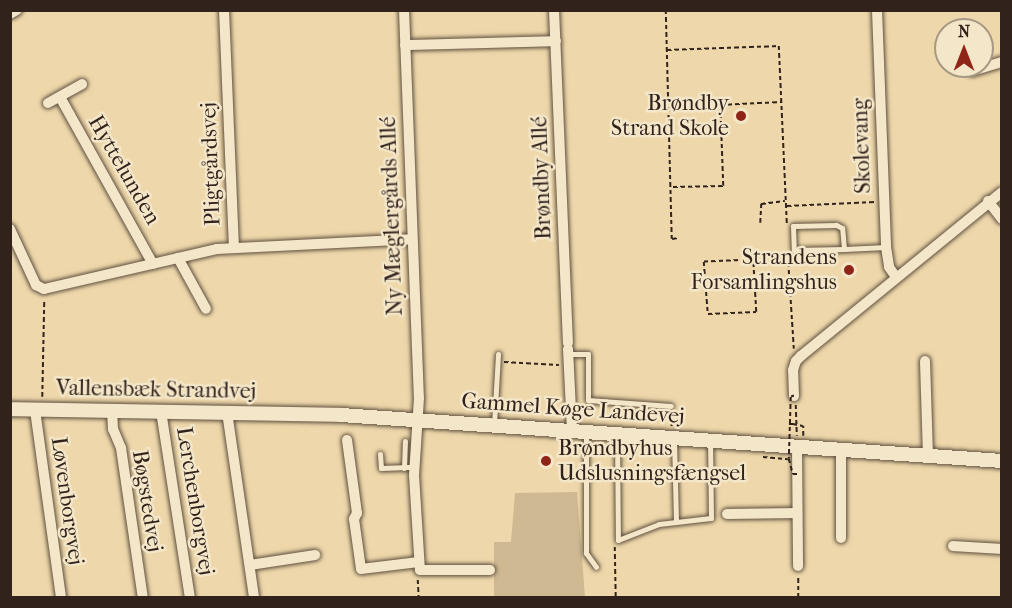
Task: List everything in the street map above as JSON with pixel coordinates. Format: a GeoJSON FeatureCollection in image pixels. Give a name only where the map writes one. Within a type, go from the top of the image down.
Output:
{"type":"FeatureCollection","features":[{"type":"Feature","properties":{"kind":"main road","name":"Vallensbæk Strandvej"},"geometry":{"type":"LineString","coordinates":[[10,409],[301,414]]}},
{"type":"Feature","properties":{"kind":"main road","name":"Gammel Køge Landevej"},"geometry":{"type":"LineString","coordinates":[[301,414],[494,424],[1002,461]]}},
{"type":"Feature","properties":{"kind":"street"},"geometry":{"type":"LineString","coordinates":[[10,15],[17,10]]}},
{"type":"Feature","properties":{"kind":"street","name":"Pligtgårdsvej"},"geometry":{"type":"LineString","coordinates":[[224,10],[234,246],[412,239]]}},
{"type":"Feature","properties":{"kind":"street","name":"Ny Mæglergårds Allé"},"geometry":{"type":"LineString","coordinates":[[404,10],[417,420],[409,467],[419,566]]}},
{"type":"Feature","properties":{"kind":"street","name":"Brøndby Allé"},"geometry":{"type":"LineString","coordinates":[[554,10],[572,431]]}},
{"type":"Feature","properties":{"kind":"street","name":"Skolevang"},"geometry":{"type":"LineString","coordinates":[[877,10],[886,247],[889,267],[896,277]]}},
{"type":"Feature","properties":{"kind":"street"},"geometry":{"type":"LineString","coordinates":[[405,45],[556,41]]}},
{"type":"Feature","properties":{"kind":"street"},"geometry":{"type":"LineString","coordinates":[[48,103],[82,84]]}},
{"type":"Feature","properties":{"kind":"street","name":"Hyttelunden"},"geometry":{"type":"LineString","coordinates":[[60,97],[153,264]]}},
{"type":"Feature","properties":{"kind":"street"},"geometry":{"type":"LineString","coordinates":[[794,396],[796,361],[988,201],[1002,192]]}},
{"type":"Feature","properties":{"kind":"street"},"geometry":{"type":"LineString","coordinates":[[988,201],[1002,219]]}},
{"type":"Feature","properties":{"kind":"street"},"geometry":{"type":"LineString","coordinates":[[10,229],[36,285],[44,289],[234,246]]}},
{"type":"Feature","properties":{"kind":"street"},"geometry":{"type":"LineString","coordinates":[[178,258],[206,309]]}},
{"type":"Feature","properties":{"kind":"street"},"geometry":{"type":"LineString","coordinates":[[926,361],[928,455]]}},
{"type":"Feature","properties":{"kind":"street","name":"Løvenborgvej"},"geometry":{"type":"LineString","coordinates":[[37,410],[61,597]]}},
{"type":"Feature","properties":{"kind":"street","name":"Bøgstedvej"},"geometry":{"type":"LineString","coordinates":[[112,410],[113,429],[121,448],[143,597]]}},
{"type":"Feature","properties":{"kind":"street","name":"Lerchenborgvej"},"geometry":{"type":"LineString","coordinates":[[161,411],[190,597]]}},
{"type":"Feature","properties":{"kind":"street"},"geometry":{"type":"LineString","coordinates":[[227,412],[254,597]]}},
{"type":"Feature","properties":{"kind":"street"},"geometry":{"type":"LineString","coordinates":[[347,440],[357,513],[354,519],[361,569],[419,566],[490,570]]}},
{"type":"Feature","properties":{"kind":"street"},"geometry":{"type":"LineString","coordinates":[[797,446],[798,566]]}},
{"type":"Feature","properties":{"kind":"street"},"geometry":{"type":"LineString","coordinates":[[841,449],[842,538]]}},
{"type":"Feature","properties":{"kind":"street"},"geometry":{"type":"LineString","coordinates":[[726,514],[798,513]]}},
{"type":"Feature","properties":{"kind":"street"},"geometry":{"type":"LineString","coordinates":[[953,546],[1002,549]]}},
{"type":"Feature","properties":{"kind":"street"},"geometry":{"type":"LineString","coordinates":[[250,565],[315,555]]}},
{"type":"Feature","properties":{"kind":"lane"},"geometry":{"type":"LineString","coordinates":[[844,249],[842,228],[836,225],[793,226],[791,252],[886,247]]}},
{"type":"Feature","properties":{"kind":"lane"},"geometry":{"type":"LineString","coordinates":[[568,349],[588,354],[588,400],[671,406]]}},
{"type":"Feature","properties":{"kind":"lane"},"geometry":{"type":"LineString","coordinates":[[494,424],[498,354]]}},
{"type":"Feature","properties":{"kind":"lane"},"geometry":{"type":"LineString","coordinates":[[586,432],[586,554],[596,567]]}},
{"type":"Feature","properties":{"kind":"lane"},"geometry":{"type":"LineString","coordinates":[[617,434],[618,540],[659,524],[711,518],[710,440]]}},
{"type":"Feature","properties":{"kind":"lane"},"geometry":{"type":"LineString","coordinates":[[674,437],[676,522]]}},
{"type":"Feature","properties":{"kind":"lane"},"geometry":{"type":"LineString","coordinates":[[380,454],[381,468],[409,467],[405,441]]}},
{"type":"Feature","properties":{"kind":"path"},"geometry":{"type":"LineString","coordinates":[[666,10],[672,239],[678,238]]}},
{"type":"Feature","properties":{"kind":"path"},"geometry":{"type":"LineString","coordinates":[[667,50],[779,46],[787,230]]}},
{"type":"Feature","properties":{"kind":"path"},"geometry":{"type":"LineString","coordinates":[[672,188],[723,186],[720,105],[782,102]]}},
{"type":"Feature","properties":{"kind":"path"},"geometry":{"type":"LineString","coordinates":[[760,223],[761,204],[786,201]]}},
{"type":"Feature","properties":{"kind":"path"},"geometry":{"type":"LineString","coordinates":[[786,206],[883,202]]}},
{"type":"Feature","properties":{"kind":"path"},"geometry":{"type":"LineString","coordinates":[[753,260],[704,262],[708,314],[756,312],[753,257],[791,252],[791,338],[796,361]]}},
{"type":"Feature","properties":{"kind":"path"},"geometry":{"type":"LineString","coordinates":[[37,410],[44,391],[44,289]]}},
{"type":"Feature","properties":{"kind":"path"},"geometry":{"type":"LineString","coordinates":[[497,362],[569,366]]}},
{"type":"Feature","properties":{"kind":"path"},"geometry":{"type":"LineString","coordinates":[[794,396],[791,397],[789,459],[793,474],[797,474]]}},
{"type":"Feature","properties":{"kind":"path"},"geometry":{"type":"LineString","coordinates":[[794,396],[797,446]]}},
{"type":"Feature","properties":{"kind":"path"},"geometry":{"type":"LineString","coordinates":[[671,406],[674,437]]}},
{"type":"Feature","properties":{"kind":"path"},"geometry":{"type":"LineString","coordinates":[[791,424],[804,426]]}},
{"type":"Feature","properties":{"kind":"path"},"geometry":{"type":"LineString","coordinates":[[763,456],[789,459]]}},
{"type":"Feature","properties":{"kind":"path"},"geometry":{"type":"LineString","coordinates":[[419,566],[419,597]]}},
{"type":"Feature","properties":{"kind":"path"},"geometry":{"type":"LineString","coordinates":[[798,566],[798,597]]}},
{"type":"Feature","properties":{"kind":"shaded area"},"geometry":{"type":"Polygon","coordinates":[[[577,492],[585,597],[494,597],[494,542],[511,542],[515,493],[577,492]]]}},
{"type":"Feature","properties":{"kind":"place","name":"Brøndby Strand Skole"},"geometry":{"type":"Point","coordinates":[741,116]}},
{"type":"Feature","properties":{"kind":"place","name":"Strandens Forsamlingshus"},"geometry":{"type":"Point","coordinates":[849,270]}},
{"type":"Feature","properties":{"kind":"place","name":"Brøndbyhus Udslusningsfængsel"},"geometry":{"type":"Point","coordinates":[546,461]}}]}
